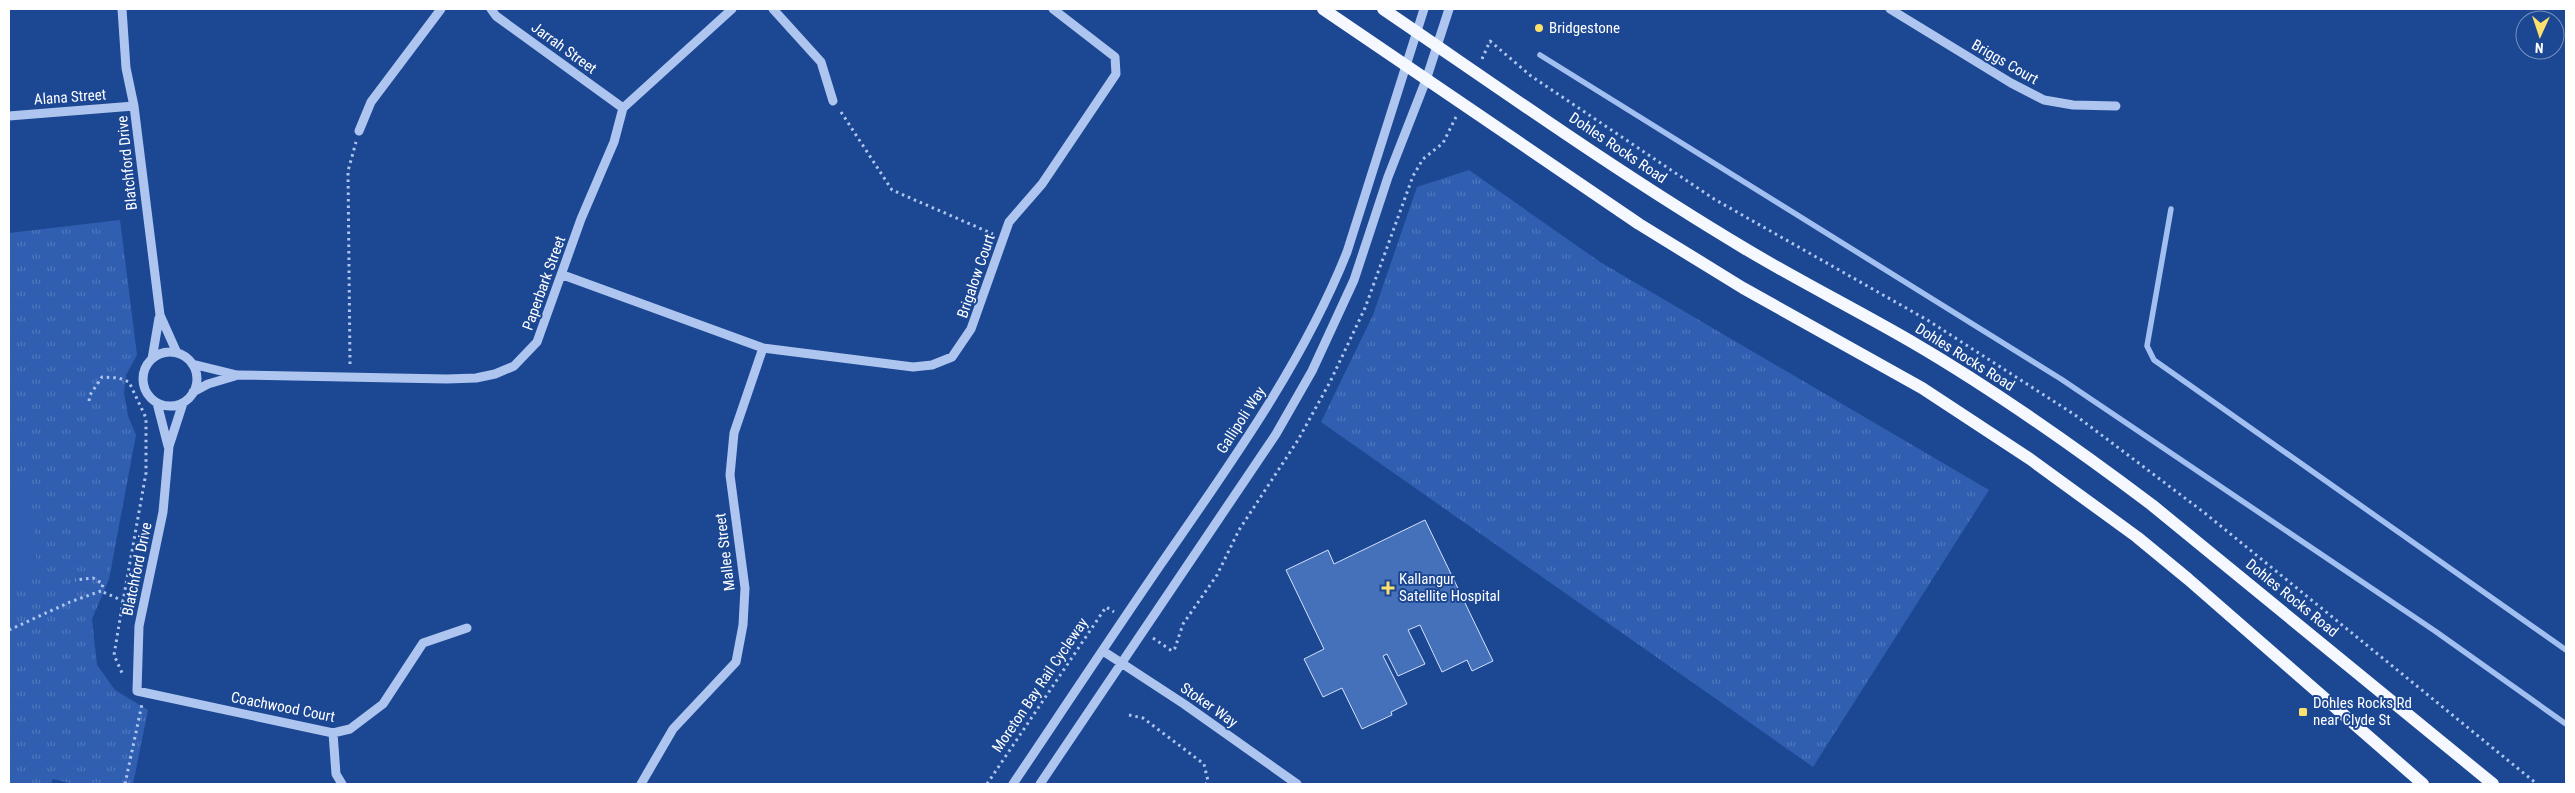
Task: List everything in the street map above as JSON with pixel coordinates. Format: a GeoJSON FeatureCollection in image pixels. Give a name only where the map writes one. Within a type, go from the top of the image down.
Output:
{"type":"FeatureCollection","features":[{"type":"Feature","properties":{"kind":"main road"},"geometry":{"type":"LineString","coordinates":[[1323,9],[1639,224],[1743,288],[1922,388],[2030,459],[2129,531],[2188,579],[2423,784]]}},
{"type":"Feature","properties":{"kind":"main road","name":"Dohles Rocks Road"},"geometry":{"type":"LineString","coordinates":[[1383,9],[1687,213],[1774,265],[1912,342],[1979,383],[2071,445],[2152,505],[2493,784]]}},
{"type":"Feature","properties":{"kind":"street","name":"Blatchford Drive"},"geometry":{"type":"LineString","coordinates":[[122,9],[126,68],[134,106],[160,315],[177,353]]}},
{"type":"Feature","properties":{"kind":"street"},"geometry":{"type":"LineString","coordinates":[[359,131],[371,102],[442,9]]}},
{"type":"Feature","properties":{"kind":"street","name":"Jarrah Street"},"geometry":{"type":"LineString","coordinates":[[491,9],[496,16],[623,108]]}},
{"type":"Feature","properties":{"kind":"street"},"geometry":{"type":"LineString","coordinates":[[623,108],[732,9]]}},
{"type":"Feature","properties":{"kind":"street"},"geometry":{"type":"LineString","coordinates":[[774,9],[821,62],[833,101]]}},
{"type":"Feature","properties":{"kind":"street","name":"Brigalow Court"},"geometry":{"type":"LineString","coordinates":[[563,275],[763,348],[913,367],[932,365],[952,357],[971,330],[1009,222],[1031,200],[1116,74],[1115,57],[1053,9]]}},
{"type":"Feature","properties":{"kind":"street","name":"Gallipoli Way"},"geometry":{"type":"LineString","coordinates":[[1013,784],[1265,410],[1308,337],[1347,252],[1424,9]]}},
{"type":"Feature","properties":{"kind":"street"},"geometry":{"type":"LineString","coordinates":[[1040,784],[1276,434],[1312,371],[1354,280],[1388,177],[1426,80],[1449,9]]}},
{"type":"Feature","properties":{"kind":"street","name":"Briggs Court"},"geometry":{"type":"LineString","coordinates":[[1890,9],[2011,83],[2044,100],[2073,105],[2116,106]]}},
{"type":"Feature","properties":{"kind":"street","name":"Alana Street"},"geometry":{"type":"LineString","coordinates":[[9,116],[134,106]]}},
{"type":"Feature","properties":{"kind":"street","name":"Paperbark Street"},"geometry":{"type":"LineString","coordinates":[[192,364],[237,375],[476,378],[495,374],[514,366],[540,338],[581,219],[614,142],[623,108]]}},
{"type":"Feature","properties":{"kind":"street","name":"Blatchford Drive"},"geometry":{"type":"LineString","coordinates":[[152,359],[160,315]]}},
{"type":"Feature","properties":{"kind":"street","name":"Mallee Street"},"geometry":{"type":"LineString","coordinates":[[641,784],[672,729],[736,662],[743,625],[745,588],[730,475],[734,433],[763,348]]}},
{"type":"Feature","properties":{"kind":"street"},"geometry":{"type":"LineString","coordinates":[[163,353],[177,353],[192,364],[197,378],[194,392],[183,403],[168,406],[157,403],[149,396],[143,381],[144,369],[152,359],[163,353]]}},
{"type":"Feature","properties":{"kind":"street","name":"Paperbark Street"},"geometry":{"type":"LineString","coordinates":[[194,392],[208,384],[237,375]]}},
{"type":"Feature","properties":{"kind":"street","name":"Blatchford Drive"},"geometry":{"type":"LineString","coordinates":[[157,403],[168,446]]}},
{"type":"Feature","properties":{"kind":"street","name":"Blatchford Drive"},"geometry":{"type":"LineString","coordinates":[[139,667],[139,626],[163,512],[168,446],[183,403]]}},
{"type":"Feature","properties":{"kind":"street","name":"Coachwood Court"},"geometry":{"type":"LineString","coordinates":[[139,667],[137,692],[333,734],[350,729],[383,704],[423,643],[466,628]]}},
{"type":"Feature","properties":{"kind":"street","name":"Stoker Way"},"geometry":{"type":"LineString","coordinates":[[1103,651],[1297,784]]}},
{"type":"Feature","properties":{"kind":"street"},"geometry":{"type":"LineString","coordinates":[[333,734],[336,774],[342,784]]}},
{"type":"Feature","properties":{"kind":"path"},"geometry":{"type":"LineString","coordinates":[[833,101],[860,138],[892,190],[1003,238]]}},
{"type":"Feature","properties":{"kind":"path"},"geometry":{"type":"LineString","coordinates":[[350,377],[348,170],[359,131]]}},
{"type":"Feature","properties":{"kind":"path"},"geometry":{"type":"LineString","coordinates":[[89,401],[90,395],[102,377],[120,378],[129,382],[146,418],[146,473],[114,655],[126,682]]}},
{"type":"Feature","properties":{"kind":"path"},"geometry":{"type":"LineString","coordinates":[[75,580],[93,578],[103,584],[101,591]]}},
{"type":"Feature","properties":{"kind":"path"},"geometry":{"type":"LineString","coordinates":[[9,630],[70,602],[101,591],[122,601]]}},
{"type":"Feature","properties":{"kind":"path","name":"Moreton Bay Rail Cycleway"},"geometry":{"type":"LineString","coordinates":[[988,784],[1106,607],[1115,613]]}},
{"type":"Feature","properties":{"kind":"path"},"geometry":{"type":"LineString","coordinates":[[125,784],[143,699]]}},
{"type":"Feature","properties":{"kind":"path"},"geometry":{"type":"LineString","coordinates":[[1128,715],[1143,718],[1204,764],[1208,781],[1206,784]]}},
{"type":"Feature","properties":{"kind":"green space"},"geometry":{"type":"Polygon","coordinates":[[[1469,170],[1600,262],[1989,490],[1813,767],[1321,422],[1373,315],[1417,187],[1469,170]]]}},
{"type":"Feature","properties":{"kind":"green space"},"geometry":{"type":"Polygon","coordinates":[[[120,220],[137,355],[126,375],[124,393],[128,416],[136,435],[109,579],[92,619],[97,665],[115,690],[148,710],[133,784],[73,784],[53,779],[51,784],[9,784],[9,233],[120,220]]]}},
{"type":"Feature","properties":{"kind":"green space"},"geometry":{"type":"Polygon","coordinates":[[[30,491],[38,577],[9,579],[9,493],[30,491]]]}},
{"type":"Feature","properties":{"kind":"building"},"geometry":{"type":"Polygon","coordinates":[[[1425,520],[1493,661],[1472,671],[1467,660],[1442,672],[1420,625],[1408,630],[1425,664],[1398,676],[1387,654],[1383,656],[1407,704],[1391,712],[1392,715],[1362,729],[1342,688],[1323,697],[1304,659],[1324,649],[1286,570],[1328,550],[1334,564],[1425,520]]]}},
{"type":"Feature","properties":{"kind":"waterway"},"geometry":{"type":"LineString","coordinates":[[1540,55],[2061,379],[2435,631],[2566,724]]}},
{"type":"Feature","properties":{"kind":"waterway"},"geometry":{"type":"LineString","coordinates":[[2171,209],[2147,346],[2154,360],[2566,650]]}},
{"type":"Feature","properties":{"kind":"place","name":"Bridgestone"},"geometry":{"type":"Point","coordinates":[1539,28]}},
{"type":"Feature","properties":{"kind":"place","name":"Kallangur Satellite Hospital"},"geometry":{"type":"Point","coordinates":[1388,588]}},
{"type":"Feature","properties":{"kind":"place","name":"Dohles Rocks Rd near Clyde St"},"geometry":{"type":"Point","coordinates":[2303,712]}}]}
